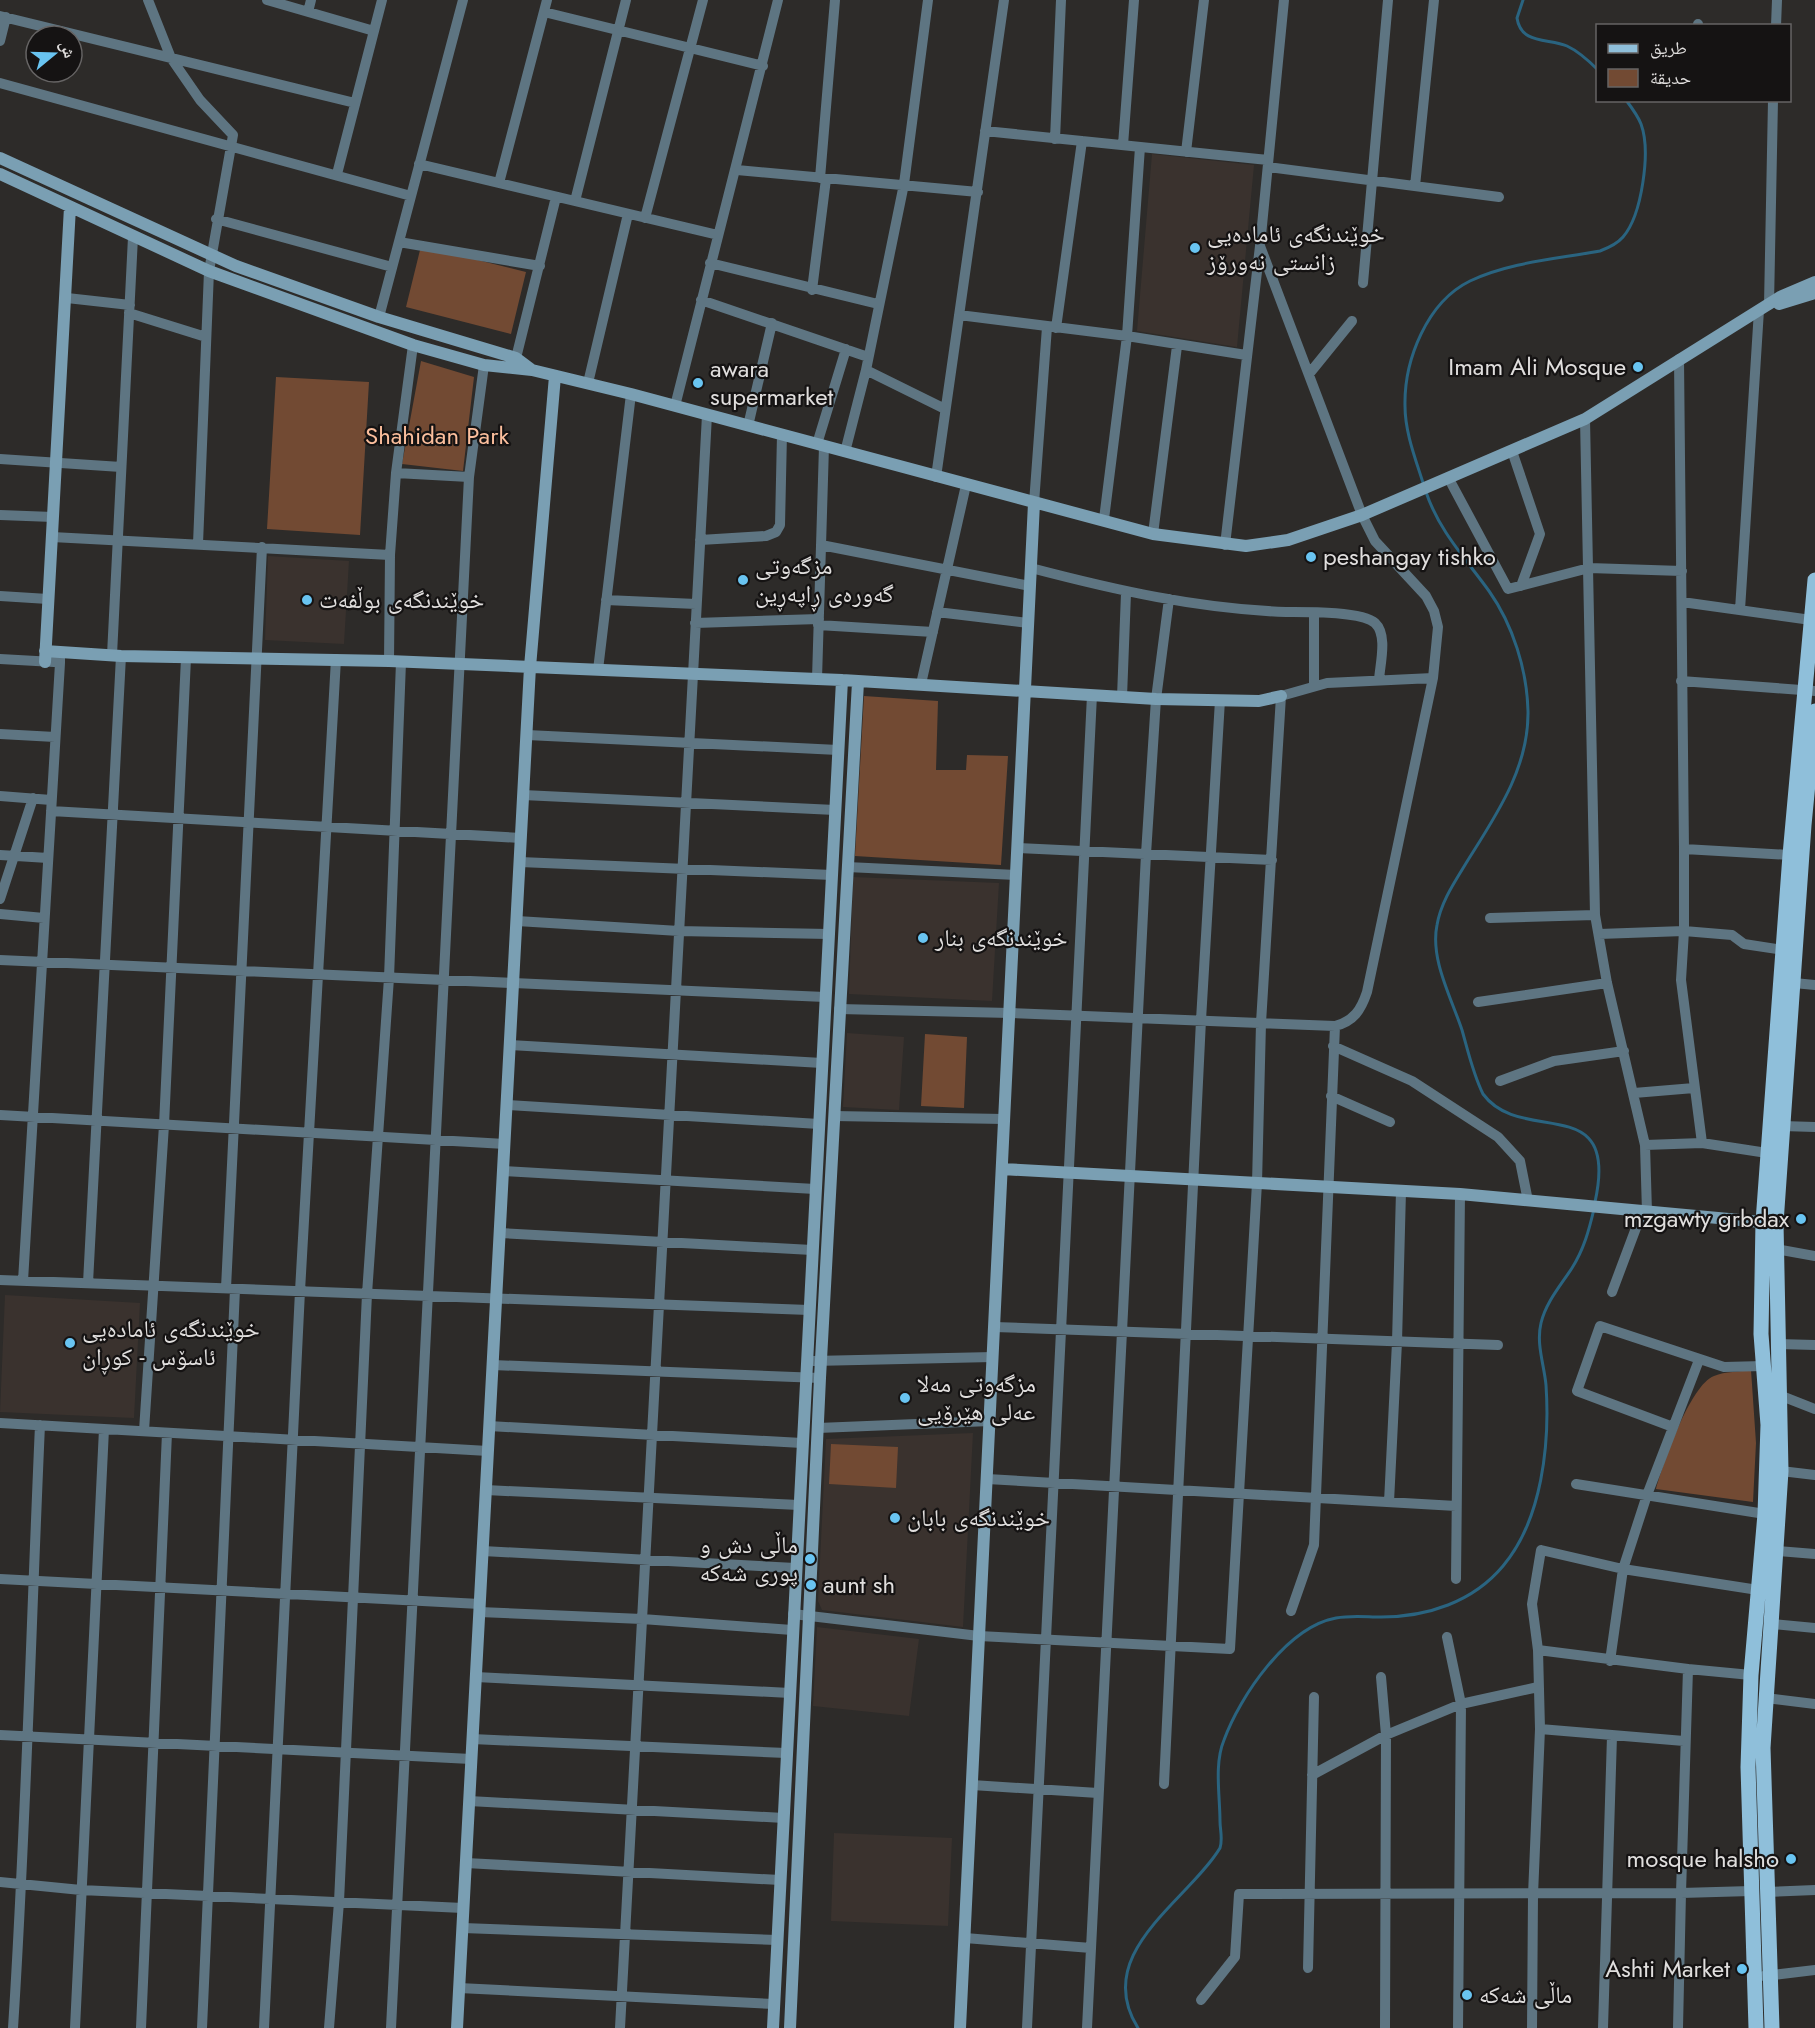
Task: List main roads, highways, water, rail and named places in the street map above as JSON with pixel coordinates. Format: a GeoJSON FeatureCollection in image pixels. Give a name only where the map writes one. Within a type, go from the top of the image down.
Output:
{"type":"FeatureCollection","features":[{"type":"Feature","properties":{"kind":"main road"},"geometry":{"type":"LineString","coordinates":[[1759,1891],[1763,1748],[1781,1471],[1776,1249],[1770,1223],[1767,1153],[1790,855],[1809,690],[1811,620],[1815,580]]}},
{"type":"Feature","properties":{"kind":"main road"},"geometry":{"type":"LineString","coordinates":[[1756,2028],[1762,1977],[1759,1891],[1748,1767],[1751,1675],[1765,1514],[1768,1425],[1761,1334],[1809,825],[1815,711]]}},
{"type":"Feature","properties":{"kind":"main road"},"geometry":{"type":"LineString","coordinates":[[1762,1977],[1773,2028]]}},
{"type":"Feature","properties":{"kind":"waterway"},"geometry":{"type":"LineString","coordinates":[[1523,0],[1517,18],[1524,33],[1530,37],[1567,46],[1596,68]]}},
{"type":"Feature","properties":{"kind":"waterway"},"geometry":{"type":"LineString","coordinates":[[1424,486],[1405,416],[1409,370],[1421,334],[1442,303],[1470,281],[1517,265],[1600,251],[1615,244],[1623,237],[1630,227],[1640,199],[1645,166],[1644,136],[1641,124],[1627,102]]}},
{"type":"Feature","properties":{"kind":"waterway"},"geometry":{"type":"LineString","coordinates":[[1426,492],[1438,519],[1498,604],[1512,633],[1522,664],[1528,711],[1527,732],[1517,771],[1490,825],[1445,899],[1439,916],[1436,938],[1439,964],[1483,1094],[1500,1109],[1520,1117],[1581,1132],[1594,1145],[1599,1167],[1595,1202]]}},
{"type":"Feature","properties":{"kind":"waterway"},"geometry":{"type":"LineString","coordinates":[[1138,2028],[1127,2001],[1126,1976],[1135,1952],[1149,1930],[1220,1848],[1218,1770],[1221,1749],[1231,1722],[1241,1704],[1268,1666],[1283,1649],[1318,1624],[1342,1617],[1415,1614],[1448,1605],[1463,1598],[1491,1579],[1516,1547],[1527,1527],[1535,1504],[1544,1456],[1547,1408],[1540,1346],[1541,1323],[1550,1301],[1580,1254],[1594,1209]]}},
{"type":"Feature","properties":{"kind":"place","name":"خوێندنگەی ئامادەیی زانستی نەورۆز"},"geometry":{"type":"Point","coordinates":[1195,248]}},
{"type":"Feature","properties":{"kind":"place","name":"Imam Ali Mosque"},"geometry":{"type":"Point","coordinates":[1638,367]}},
{"type":"Feature","properties":{"kind":"place","name":"awara supermarket"},"geometry":{"type":"Point","coordinates":[698,383]}},
{"type":"Feature","properties":{"kind":"place","name":"peshangay tishko"},"geometry":{"type":"Point","coordinates":[1311,557]}},
{"type":"Feature","properties":{"kind":"place","name":"مزگەوتی گەورەی ڕاپەڕین"},"geometry":{"type":"Point","coordinates":[743,580]}},
{"type":"Feature","properties":{"kind":"place","name":"خوێندنگەی بوڵفەت"},"geometry":{"type":"Point","coordinates":[307,600]}},
{"type":"Feature","properties":{"kind":"place","name":"خوێندنگەی بنار"},"geometry":{"type":"Point","coordinates":[923,938]}},
{"type":"Feature","properties":{"kind":"place","name":"mzgawty grbdax"},"geometry":{"type":"Point","coordinates":[1801,1219]}},
{"type":"Feature","properties":{"kind":"place","name":"خوێندنگەی ئامادەیی ئاسۆس - کوڕان"},"geometry":{"type":"Point","coordinates":[70,1343]}},
{"type":"Feature","properties":{"kind":"place","name":"مزگەوتی مەلا عەلی هێرۆیی"},"geometry":{"type":"Point","coordinates":[905,1398]}},
{"type":"Feature","properties":{"kind":"place","name":"خوێندنگەی بابان"},"geometry":{"type":"Point","coordinates":[895,1518]}},
{"type":"Feature","properties":{"kind":"place","name":"ماڵی دش و پوری شەکە"},"geometry":{"type":"Point","coordinates":[810,1559]}},
{"type":"Feature","properties":{"kind":"place","name":"aunt sh"},"geometry":{"type":"Point","coordinates":[811,1585]}},
{"type":"Feature","properties":{"kind":"place","name":"mosque halsho"},"geometry":{"type":"Point","coordinates":[1791,1859]}},
{"type":"Feature","properties":{"kind":"place","name":"Ashti Market"},"geometry":{"type":"Point","coordinates":[1742,1969]}},
{"type":"Feature","properties":{"kind":"place","name":"ماڵی شەکە"},"geometry":{"type":"Point","coordinates":[1467,1995]}},
{"type":"Feature","properties":{"kind":"park label","name":"Shahidan Park"},"geometry":{"type":"Point","coordinates":[437,436]}}]}
